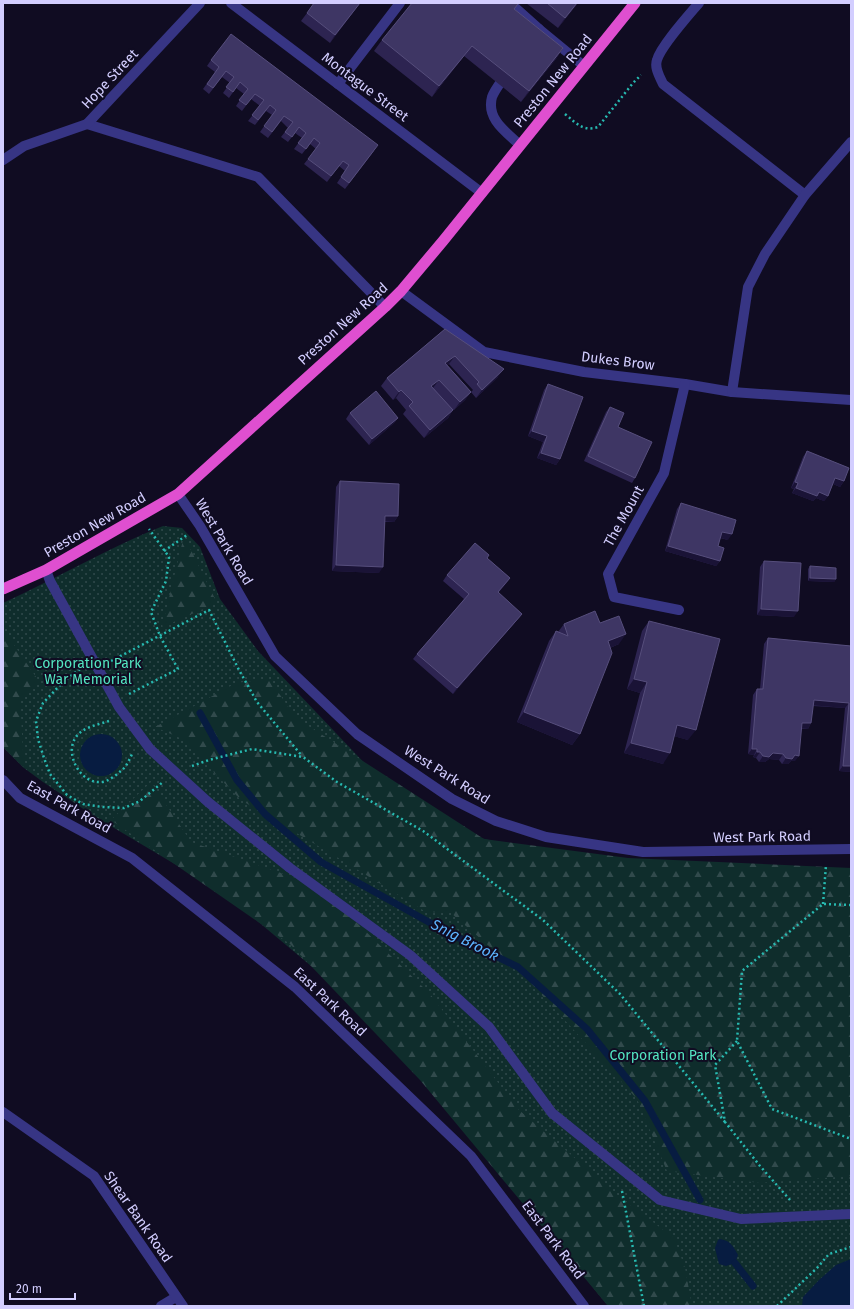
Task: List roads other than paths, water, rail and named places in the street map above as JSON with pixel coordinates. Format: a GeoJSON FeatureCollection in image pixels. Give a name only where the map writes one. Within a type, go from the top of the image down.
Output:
{"type":"FeatureCollection","features":[{"type":"Feature","properties":{"kind":"highway","name":"Preston New Road"},"geometry":{"type":"LineString","coordinates":[[3,589],[46,570],[178,494],[385,307],[401,291],[482,193],[635,3]]}},
{"type":"Feature","properties":{"kind":"street","name":"Hope Street"},"geometry":{"type":"LineString","coordinates":[[3,160],[24,146],[87,124],[200,3]]}},
{"type":"Feature","properties":{"kind":"street","name":"Montague Street"},"geometry":{"type":"LineString","coordinates":[[231,3],[482,193]]}},
{"type":"Feature","properties":{"kind":"street"},"geometry":{"type":"LineString","coordinates":[[338,84],[400,3]]}},
{"type":"Feature","properties":{"kind":"street"},"geometry":{"type":"LineString","coordinates":[[510,3],[584,66]]}},
{"type":"Feature","properties":{"kind":"street"},"geometry":{"type":"LineString","coordinates":[[699,3],[670,38],[660,52],[656,61],[657,72],[663,84],[805,195]]}},
{"type":"Feature","properties":{"kind":"street"},"geometry":{"type":"LineString","coordinates":[[526,49],[539,29]]}},
{"type":"Feature","properties":{"kind":"street"},"geometry":{"type":"LineString","coordinates":[[514,64],[492,96],[490,108],[494,120],[520,145]]}},
{"type":"Feature","properties":{"kind":"street"},"geometry":{"type":"LineString","coordinates":[[87,124],[258,177],[385,307]]}},
{"type":"Feature","properties":{"kind":"street"},"geometry":{"type":"LineString","coordinates":[[732,392],[748,288],[765,254],[805,195],[851,142]]}},
{"type":"Feature","properties":{"kind":"street","name":"Dukes Brow"},"geometry":{"type":"LineString","coordinates":[[401,291],[484,352],[584,372],[685,384],[732,392],[851,400]]}},
{"type":"Feature","properties":{"kind":"street","name":"The Mount"},"geometry":{"type":"LineString","coordinates":[[679,610],[614,597],[608,574],[664,473],[685,384]]}},
{"type":"Feature","properties":{"kind":"street","name":"West Park Road"},"geometry":{"type":"LineString","coordinates":[[178,494],[200,526],[275,656],[357,734],[452,799],[496,821],[546,837],[594,846],[643,852],[851,849]]}},
{"type":"Feature","properties":{"kind":"street"},"geometry":{"type":"LineString","coordinates":[[46,570],[50,581],[116,701],[150,749],[208,802],[290,868],[410,955],[489,1027],[552,1113],[660,1200],[741,1218],[851,1214]]}},
{"type":"Feature","properties":{"kind":"street","name":"East Park Road"},"geometry":{"type":"LineString","coordinates":[[3,780],[20,798],[132,858],[295,987],[471,1156],[584,1306]]}},
{"type":"Feature","properties":{"kind":"street","name":"Shear Bank Road"},"geometry":{"type":"LineString","coordinates":[[3,1112],[94,1176],[182,1306]]}},
{"type":"Feature","properties":{"kind":"street"},"geometry":{"type":"LineString","coordinates":[[161,1306],[176,1297]]}},
{"type":"Feature","properties":{"kind":"water"},"geometry":{"type":"Polygon","coordinates":[[[97,734],[105,734],[116,740],[122,751],[122,759],[116,770],[105,776],[97,776],[86,770],[80,759],[80,751],[86,740],[97,734]]]}},
{"type":"Feature","properties":{"kind":"water"},"geometry":{"type":"Polygon","coordinates":[[[720,1239],[731,1244],[735,1249],[738,1255],[735,1263],[726,1266],[719,1264],[715,1248],[718,1240],[720,1239]]]}},
{"type":"Feature","properties":{"kind":"water"},"geometry":{"type":"Polygon","coordinates":[[[851,1259],[851,1306],[802,1306],[803,1297],[819,1280],[836,1265],[851,1259]]]}},
{"type":"Feature","properties":{"kind":"waterway","name":"Snig Brook"},"geometry":{"type":"LineString","coordinates":[[200,713],[237,780],[265,814],[321,862],[443,930],[518,967],[587,1029],[645,1101],[700,1200]]}},
{"type":"Feature","properties":{"kind":"waterway"},"geometry":{"type":"LineString","coordinates":[[735,1263],[753,1286]]}},
{"type":"Feature","properties":{"kind":"park label","name":"Corporation Park War Memorial"},"geometry":{"type":"Point","coordinates":[88,672]}},
{"type":"Feature","properties":{"kind":"park label","name":"Corporation Park"},"geometry":{"type":"Point","coordinates":[663,1055]}}]}
